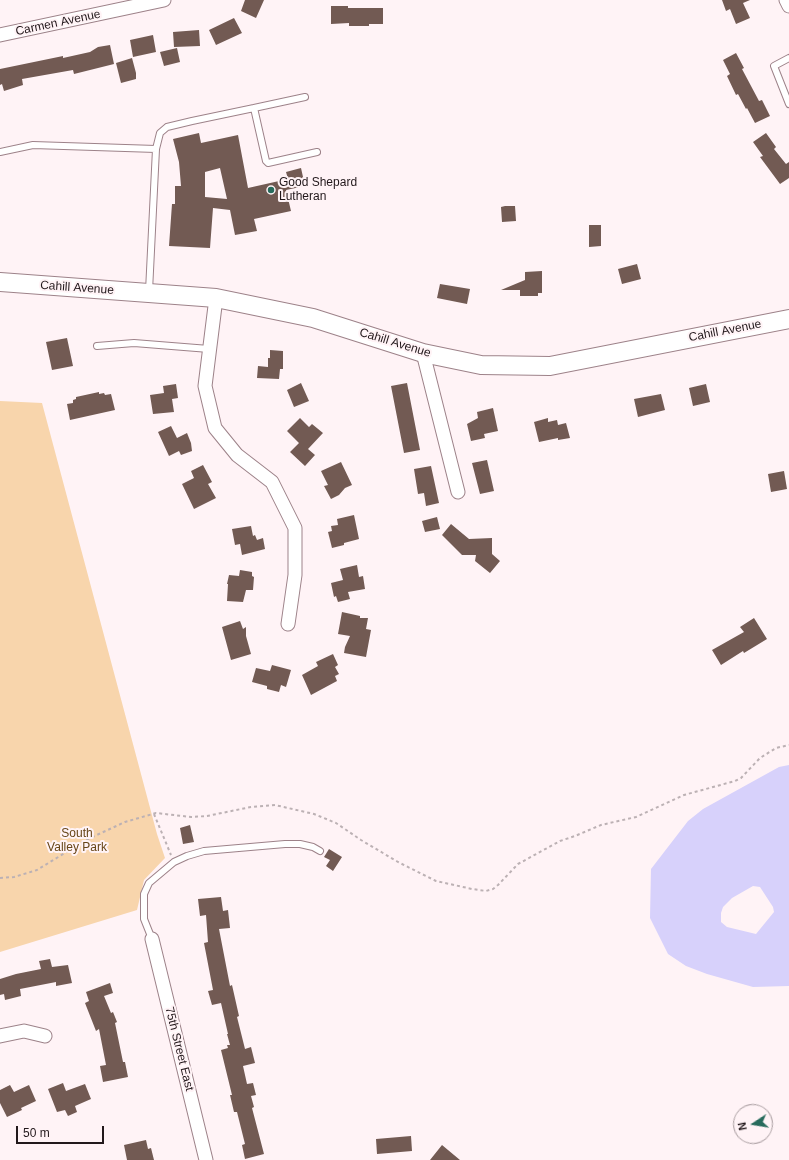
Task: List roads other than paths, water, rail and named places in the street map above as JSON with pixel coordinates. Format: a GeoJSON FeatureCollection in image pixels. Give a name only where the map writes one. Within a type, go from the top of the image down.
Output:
{"type":"FeatureCollection","features":[{"type":"Feature","properties":{"kind":"street","name":"Carmen Avenue"},"geometry":{"type":"LineString","coordinates":[[0,36],[164,0]]}},
{"type":"Feature","properties":{"kind":"street"},"geometry":{"type":"LineString","coordinates":[[786,0],[789,6]]}},
{"type":"Feature","properties":{"kind":"street","name":"Cahill Avenue"},"geometry":{"type":"LineString","coordinates":[[0,281],[216,298],[313,318],[423,353],[481,365],[550,366],[789,318]]}},
{"type":"Feature","properties":{"kind":"street"},"geometry":{"type":"LineString","coordinates":[[216,298],[205,386],[216,428],[237,454],[272,482],[295,528],[295,575],[288,624]]}},
{"type":"Feature","properties":{"kind":"street"},"geometry":{"type":"LineString","coordinates":[[423,353],[458,492]]}},
{"type":"Feature","properties":{"kind":"street","name":"75th Street East"},"geometry":{"type":"LineString","coordinates":[[152,939],[206,1160]]}},
{"type":"Feature","properties":{"kind":"street"},"geometry":{"type":"LineString","coordinates":[[0,1036],[24,1030],[44,1036]]}},
{"type":"Feature","properties":{"kind":"lane"},"geometry":{"type":"LineString","coordinates":[[789,58],[774,66],[789,104]]}},
{"type":"Feature","properties":{"kind":"lane"},"geometry":{"type":"LineString","coordinates":[[149,293],[156,149],[160,133],[167,128],[192,121],[305,97]]}},
{"type":"Feature","properties":{"kind":"lane"},"geometry":{"type":"LineString","coordinates":[[254,108],[266,161],[268,163],[317,152]]}},
{"type":"Feature","properties":{"kind":"lane"},"geometry":{"type":"LineString","coordinates":[[0,152],[33,145],[156,149]]}},
{"type":"Feature","properties":{"kind":"lane"},"geometry":{"type":"LineString","coordinates":[[98,346],[134,343],[209,349]]}},
{"type":"Feature","properties":{"kind":"lane"},"geometry":{"type":"LineString","coordinates":[[152,939],[144,918],[144,894],[149,882],[174,862],[204,851],[285,844],[300,844],[312,847],[320,852]]}},
{"type":"Feature","properties":{"kind":"place","name":"Good Shepard Lutheran"},"geometry":{"type":"Point","coordinates":[271,190]}},
{"type":"Feature","properties":{"kind":"park label","name":"South Valley Park"},"geometry":{"type":"Point","coordinates":[77,841]}}]}
